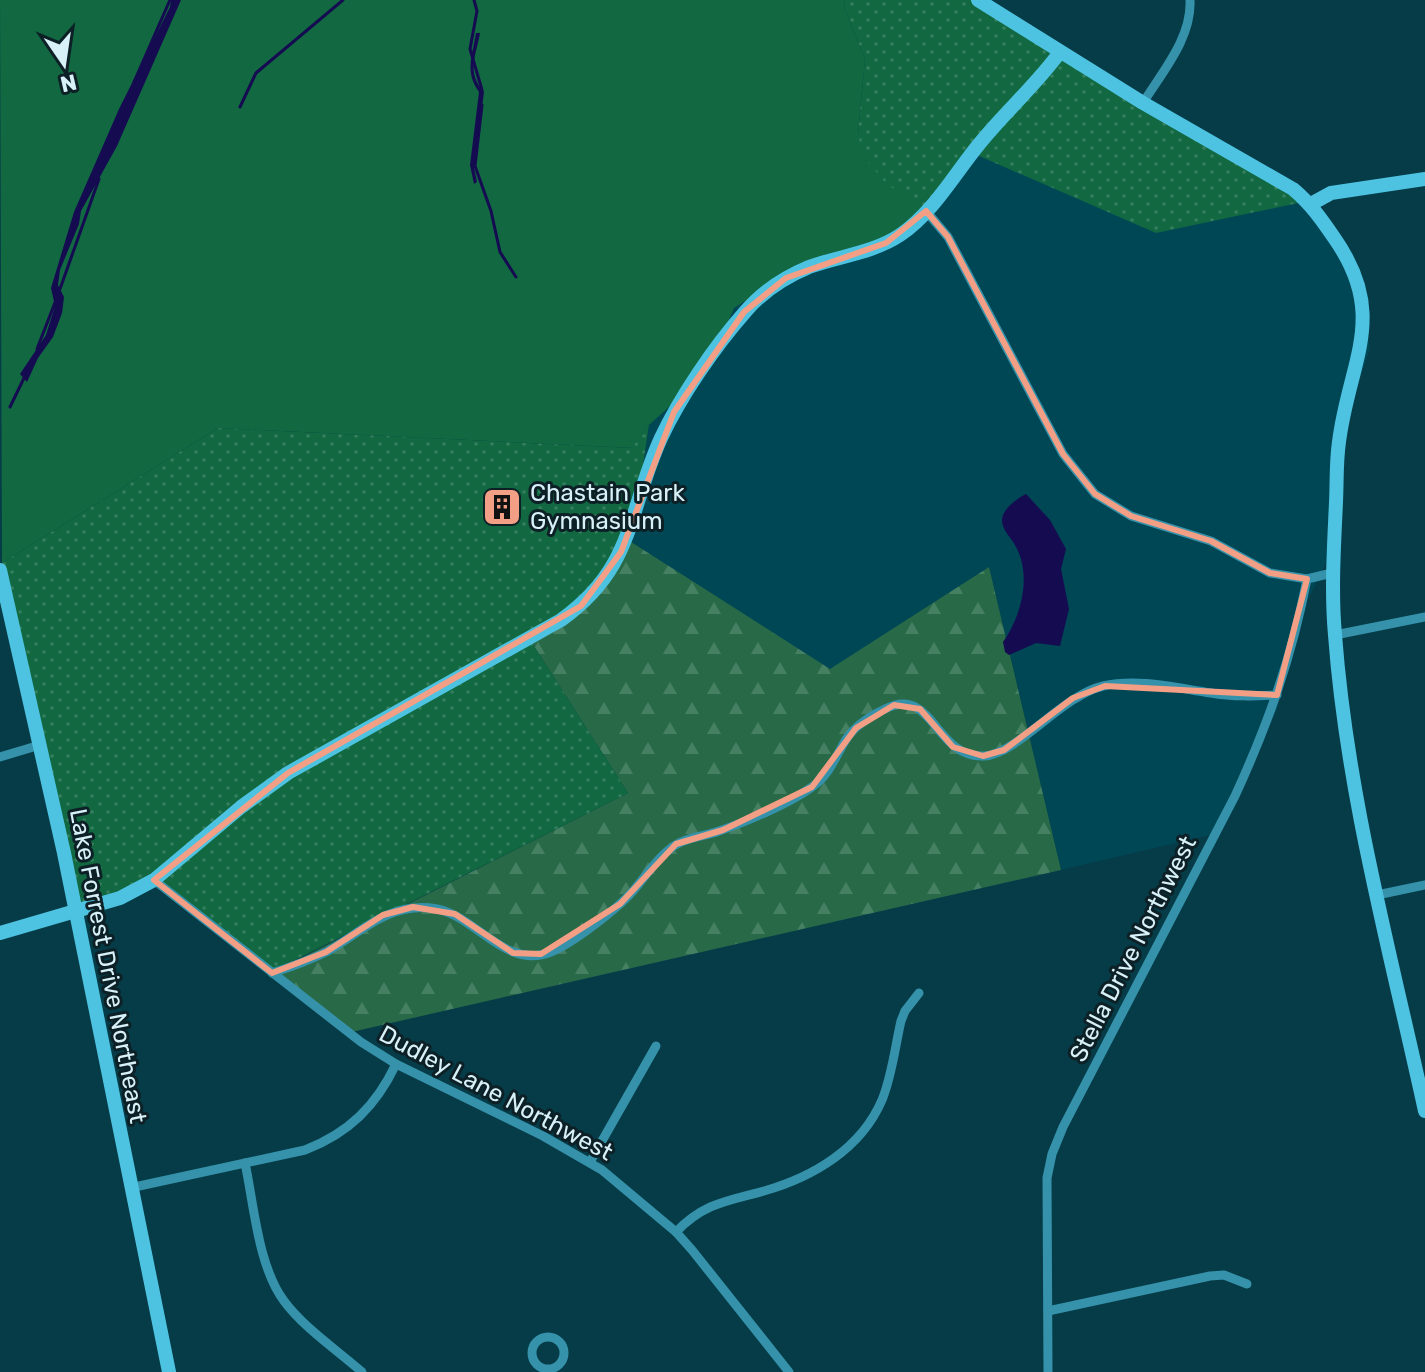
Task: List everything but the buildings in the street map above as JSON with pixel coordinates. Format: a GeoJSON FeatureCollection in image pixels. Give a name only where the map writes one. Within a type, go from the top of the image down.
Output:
{"type":"FeatureCollection","features":[{"type":"Feature","properties":{"kind":"street"},"geometry":{"type":"LineString","coordinates":[[978,0],[1143,103],[1293,189],[1311,204],[1352,263],[1364,306],[1362,332],[1339,441],[1332,573],[1335,635],[1350,761],[1377,895],[1421,1070],[1425,1111]]}},
{"type":"Feature","properties":{"kind":"street"},"geometry":{"type":"LineString","coordinates":[[1143,103],[1181,42],[1187,26],[1190,0]]}},
{"type":"Feature","properties":{"kind":"street"},"geometry":{"type":"LineString","coordinates":[[0,933],[120,898],[154,880],[241,807],[288,773],[581,606],[601,584],[621,552],[651,461],[674,412],[744,312],[763,293],[786,278],[810,267],[886,243],[908,229],[1060,52]]}},
{"type":"Feature","properties":{"kind":"street"},"geometry":{"type":"LineString","coordinates":[[1311,204],[1331,193],[1425,179]]}},
{"type":"Feature","properties":{"kind":"street"},"geometry":{"type":"LineString","coordinates":[[926,211],[948,237],[1063,454],[1095,494],[1131,516],[1211,541],[1270,573],[1307,579],[1332,573]]}},
{"type":"Feature","properties":{"kind":"street","name":"Lake Forrest Drive Northeast"},"geometry":{"type":"LineString","coordinates":[[0,570],[40,745],[169,1372]]}},
{"type":"Feature","properties":{"kind":"street","name":"Stella Drive Northwest"},"geometry":{"type":"LineString","coordinates":[[1048,1372],[1047,1178],[1052,1154],[1063,1127],[1235,796],[1277,695],[1295,640],[1307,579]]}},
{"type":"Feature","properties":{"kind":"street"},"geometry":{"type":"LineString","coordinates":[[1335,635],[1425,617]]}},
{"type":"Feature","properties":{"kind":"street"},"geometry":{"type":"LineString","coordinates":[[272,973],[326,952],[383,915],[413,907],[434,908],[455,914],[513,953],[532,956],[552,951],[620,904],[676,844],[723,830],[812,787],[828,771],[856,728],[894,705],[908,704],[920,709],[953,747],[967,754],[983,756],[1004,750],[1073,698],[1105,686],[1149,685],[1231,696],[1277,695]]}},
{"type":"Feature","properties":{"kind":"street"},"geometry":{"type":"LineString","coordinates":[[0,757],[40,745]]}},
{"type":"Feature","properties":{"kind":"street","name":"Dudley Lane Northwest"},"geometry":{"type":"LineString","coordinates":[[154,880],[349,1034],[396,1064],[590,1162],[676,1232],[789,1372]]}},
{"type":"Feature","properties":{"kind":"street"},"geometry":{"type":"LineString","coordinates":[[1377,895],[1425,885]]}},
{"type":"Feature","properties":{"kind":"street"},"geometry":{"type":"LineString","coordinates":[[676,1232],[707,1207],[794,1180],[832,1160],[853,1144],[882,1100],[901,1021],[919,993]]}},
{"type":"Feature","properties":{"kind":"street"},"geometry":{"type":"LineString","coordinates":[[590,1162],[656,1046]]}},
{"type":"Feature","properties":{"kind":"street"},"geometry":{"type":"LineString","coordinates":[[130,1188],[305,1150],[340,1134],[373,1104],[396,1064]]}},
{"type":"Feature","properties":{"kind":"street"},"geometry":{"type":"LineString","coordinates":[[245,1163],[272,1282],[293,1312],[362,1372]]}},
{"type":"Feature","properties":{"kind":"street"},"geometry":{"type":"LineString","coordinates":[[1048,1311],[1210,1276],[1224,1275],[1247,1284]]}},
{"type":"Feature","properties":{"kind":"street"},"geometry":{"type":"LineString","coordinates":[[526,1372],[536,1363]]}},
{"type":"Feature","properties":{"kind":"highlighted area"},"geometry":{"type":"Polygon","coordinates":[[[926,211],[948,237],[1063,454],[1095,494],[1131,516],[1211,541],[1270,573],[1307,579],[1277,695],[1105,686],[1073,698],[1004,750],[983,756],[953,747],[920,709],[894,705],[856,728],[812,787],[723,830],[676,844],[620,904],[541,954],[513,953],[455,914],[413,907],[383,915],[326,952],[272,973],[154,880],[288,773],[581,606],[621,552],[674,412],[744,312],[786,278],[886,243],[926,211]]]}},
{"type":"Feature","properties":{"kind":"shaded area"},"geometry":{"type":"Polygon","coordinates":[[[171,0],[181,0],[117,146],[81,211],[79,224],[60,270],[58,285],[64,297],[62,313],[53,337],[38,358],[27,382],[20,374],[46,335],[55,306],[51,288],[74,212],[171,0]]]}},
{"type":"Feature","properties":{"kind":"shaded area"},"geometry":{"type":"Polygon","coordinates":[[[476,33],[480,33],[474,71],[478,85],[484,92],[474,168],[477,182],[474,184],[470,165],[479,92],[472,77],[471,62],[476,33]]]}},
{"type":"Feature","properties":{"kind":"shaded area"},"geometry":{"type":"Polygon","coordinates":[[[969,152],[1308,201],[1359,280],[1370,348],[1345,424],[1335,545],[1302,612],[1277,710],[1218,833],[1061,870],[989,567],[830,670],[628,540],[634,525],[649,425],[707,373],[734,308],[791,273],[922,210],[969,152]]]}},
{"type":"Feature","properties":{"kind":"shaded area"},"geometry":{"type":"Polygon","coordinates":[[[1026,494],[1050,520],[1066,549],[1061,569],[1069,609],[1060,646],[1036,643],[1009,655],[1003,642],[1015,621],[1024,583],[1021,558],[1002,520],[1007,508],[1026,494]]]}},
{"type":"Feature","properties":{"kind":"green space"},"geometry":{"type":"Polygon","coordinates":[[[0,0],[845,0],[844,7],[865,59],[858,134],[922,210],[886,240],[791,273],[734,308],[707,373],[649,425],[633,448],[218,428],[2,563],[0,0]]]}},
{"type":"Feature","properties":{"kind":"green space"},"geometry":{"type":"Polygon","coordinates":[[[845,0],[978,0],[1308,201],[1156,233],[970,152],[922,210],[886,183],[863,156],[858,134],[865,59],[844,7],[845,0]]]}},
{"type":"Feature","properties":{"kind":"green space"},"geometry":{"type":"Polygon","coordinates":[[[649,425],[634,525],[613,573],[532,643],[628,793],[275,970],[156,879],[79,919],[2,563],[218,428],[632,448],[649,425]]]}},
{"type":"Feature","properties":{"kind":"green space"},"geometry":{"type":"Polygon","coordinates":[[[628,540],[830,669],[989,567],[1061,870],[347,1033],[275,971],[628,793],[532,643],[628,540]]]}},
{"type":"Feature","properties":{"kind":"waterway"},"geometry":{"type":"LineString","coordinates":[[134,82],[170,0]]}},
{"type":"Feature","properties":{"kind":"waterway"},"geometry":{"type":"LineString","coordinates":[[240,107],[256,73],[343,0]]}},
{"type":"Feature","properties":{"kind":"waterway"},"geometry":{"type":"LineString","coordinates":[[474,0],[477,11],[470,49],[482,90]]}},
{"type":"Feature","properties":{"kind":"waterway"},"geometry":{"type":"LineString","coordinates":[[482,105],[475,166],[491,211],[500,252],[516,277]]}},
{"type":"Feature","properties":{"kind":"waterway"},"geometry":{"type":"LineString","coordinates":[[60,289],[99,179]]}},
{"type":"Feature","properties":{"kind":"waterway"},"geometry":{"type":"LineString","coordinates":[[37,349],[56,300]]}},
{"type":"Feature","properties":{"kind":"waterway"},"geometry":{"type":"LineString","coordinates":[[10,407],[24,378]]}},
{"type":"Feature","properties":{"kind":"place","name":"Chastain Park Gymnasium"},"geometry":{"type":"Point","coordinates":[502,507]}}]}
